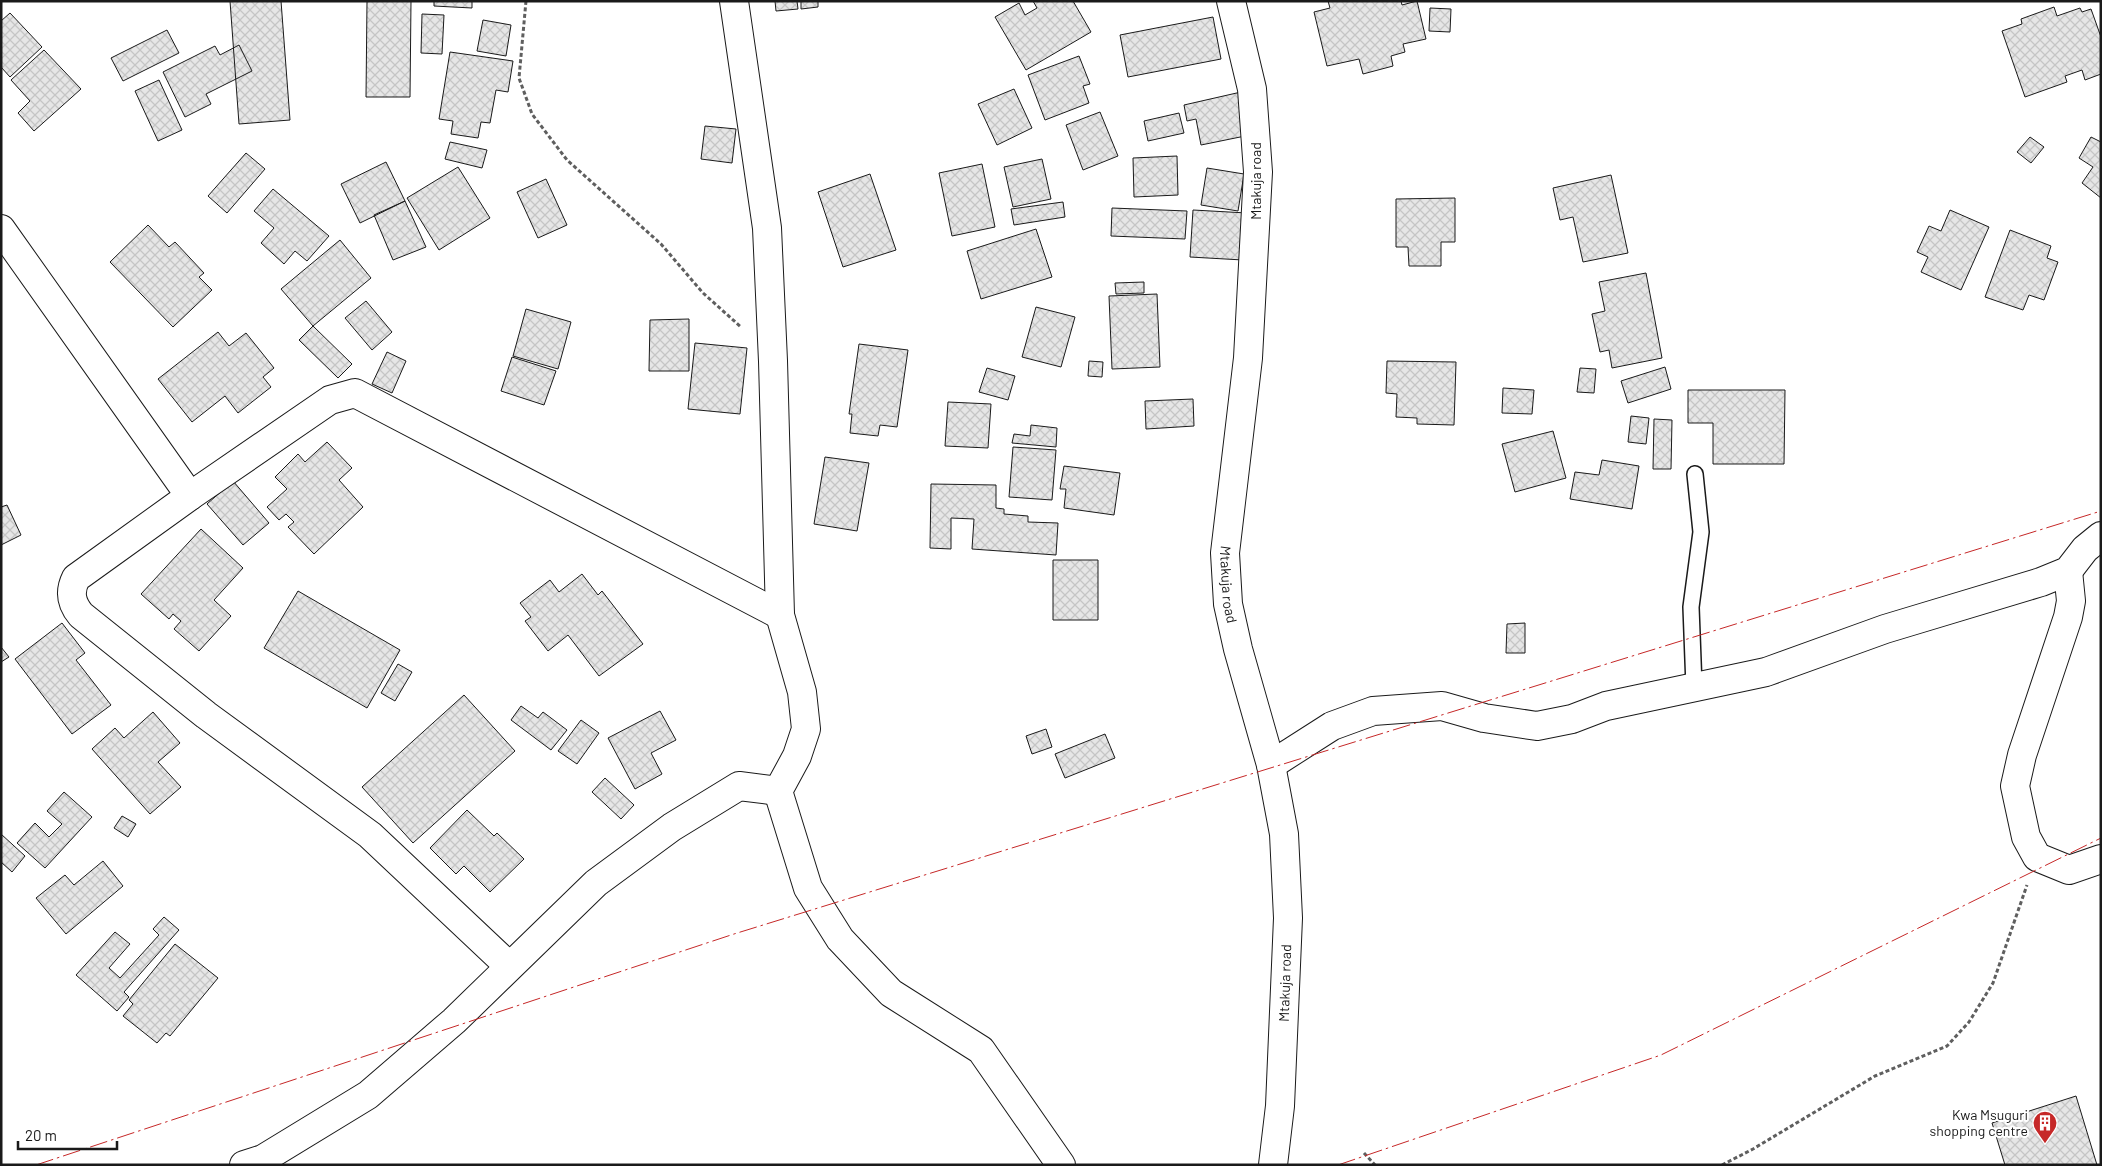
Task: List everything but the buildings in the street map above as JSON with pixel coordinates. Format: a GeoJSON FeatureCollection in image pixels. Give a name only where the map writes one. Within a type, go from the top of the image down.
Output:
{"type":"FeatureCollection","features":[{"type":"Feature","properties":{"kind":"street"},"geometry":{"type":"LineString","coordinates":[[734,1],[767,228],[773,361],[780,615],[802,692],[806,729],[797,756],[778,790],[808,888],[840,939],[891,993],[980,1050],[1061,1165]]}},
{"type":"Feature","properties":{"kind":"street","name":"Mtakuja road"},"geometry":{"type":"LineString","coordinates":[[1231,1],[1252,89],[1258,172],[1248,358],[1225,553],[1228,604],[1238,649],[1271,765],[1284,834],[1288,918],[1280,1106],[1273,1165]]}},
{"type":"Feature","properties":{"kind":"street"},"geometry":{"type":"LineString","coordinates":[[1,229],[190,496]]}},
{"type":"Feature","properties":{"kind":"street"},"geometry":{"type":"LineString","coordinates":[[509,966],[370,835],[206,715],[76,609],[71,593],[76,578],[190,496],[330,400],[355,393],[780,615]]}},
{"type":"Feature","properties":{"kind":"street"},"geometry":{"type":"LineString","coordinates":[[1271,765],[1332,726],[1373,711],[1442,706],[1484,718],[1537,726],[1572,719],[1606,706],[1766,672],[1885,629],[2041,582],[2068,571],[2085,549],[2101,536]]}},
{"type":"Feature","properties":{"kind":"street"},"geometry":{"type":"LineString","coordinates":[[2068,571],[2071,601],[2068,617],[2022,755],[2015,786],[2026,837],[2037,856],[2069,870],[2101,859]]}},
{"type":"Feature","properties":{"kind":"street"},"geometry":{"type":"LineString","coordinates":[[244,1165],[263,1159],[368,1096],[454,1021],[596,883],[672,827],[739,786],[778,790]]}},
{"type":"Feature","properties":{"kind":"lane"},"geometry":{"type":"LineString","coordinates":[[1694,687],[1691,607],[1701,532],[1695,474]]}},
{"type":"Feature","properties":{"kind":"path"},"geometry":{"type":"LineString","coordinates":[[526,1],[519,78],[532,114],[568,160],[661,244],[703,293],[724,310],[773,361]]}},
{"type":"Feature","properties":{"kind":"path"},"geometry":{"type":"LineString","coordinates":[[1722,1165],[1753,1149],[1875,1076],[1947,1046],[1969,1022],[1993,982],[2037,856]]}},
{"type":"Feature","properties":{"kind":"path"},"geometry":{"type":"LineString","coordinates":[[1364,1153],[1374,1165]]}},
{"type":"Feature","properties":{"kind":"power"},"geometry":{"type":"LineString","coordinates":[[36,1165],[734,934],[2101,511]]}},
{"type":"Feature","properties":{"kind":"power"},"geometry":{"type":"LineString","coordinates":[[1338,1165],[1661,1055],[2101,838]]}},
{"type":"Feature","properties":{"kind":"place","name":"Kwa Msuguri shopping centre"},"geometry":{"type":"Point","coordinates":[2045,1144]}}]}
